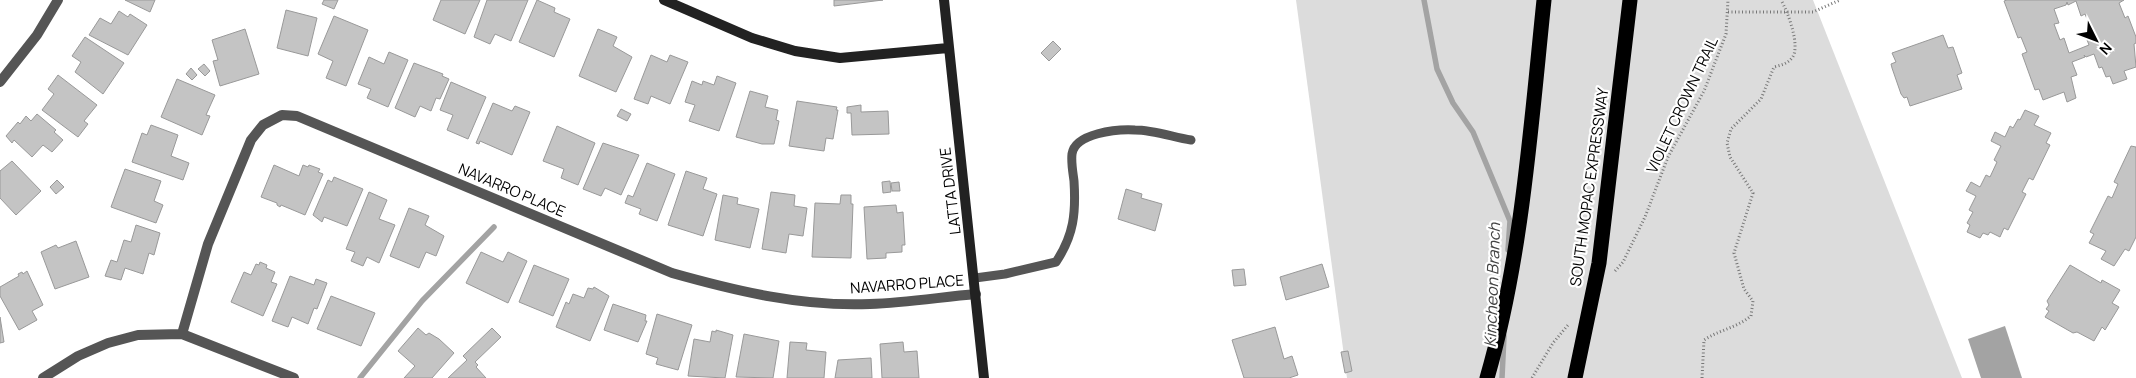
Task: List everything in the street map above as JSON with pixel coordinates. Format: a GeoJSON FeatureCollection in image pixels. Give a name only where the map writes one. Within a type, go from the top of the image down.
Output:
{"type":"FeatureCollection","features":[{"type":"Feature","properties":{"kind":"highway"},"geometry":{"type":"LineString","coordinates":[[1487,378],[1494,354],[1514,248],[1529,144],[1544,0]]}},
{"type":"Feature","properties":{"kind":"highway","name":"SOUTH MOPAC EXPRESSWAY"},"geometry":{"type":"LineString","coordinates":[[1575,378],[1599,263],[1630,1]]}},
{"type":"Feature","properties":{"kind":"street"},"geometry":{"type":"LineString","coordinates":[[0,82],[37,35],[58,0]]}},
{"type":"Feature","properties":{"kind":"street"},"geometry":{"type":"LineString","coordinates":[[664,0],[752,38],[795,51],[840,58],[948,48]]}},
{"type":"Feature","properties":{"kind":"street","name":"LATTA DRIVE"},"geometry":{"type":"LineString","coordinates":[[944,0],[984,378]]}},
{"type":"Feature","properties":{"kind":"street","name":"NAVARRO PLACE"},"geometry":{"type":"LineString","coordinates":[[182,334],[208,244],[251,140],[264,125],[282,115],[297,116],[672,273],[734,290],[824,303],[870,304],[976,294]]}},
{"type":"Feature","properties":{"kind":"street"},"geometry":{"type":"LineString","coordinates":[[43,378],[78,356],[108,343],[138,335],[182,334],[294,378]]}},
{"type":"Feature","properties":{"kind":"lane"},"geometry":{"type":"LineString","coordinates":[[974,278],[1005,274],[1056,262],[1067,246],[1073,226],[1075,199],[1072,154],[1077,142],[1087,136],[1135,130],[1191,140]]}},
{"type":"Feature","properties":{"kind":"path","name":"VIOLET CROWN TRAIL"},"geometry":{"type":"LineString","coordinates":[[1645,217],[1668,158],[1704,90],[1726,34],[1728,0]]}},
{"type":"Feature","properties":{"kind":"path"},"geometry":{"type":"LineString","coordinates":[[1702,378],[1704,340],[1714,334],[1740,325],[1751,316],[1753,301],[1744,289],[1734,253],[1752,193],[1730,157],[1727,143],[1731,129],[1761,99],[1774,67],[1786,64],[1793,56],[1796,46],[1787,13],[1781,0]]}},
{"type":"Feature","properties":{"kind":"path"},"geometry":{"type":"LineString","coordinates":[[1728,12],[1813,12],[1840,0]]}},
{"type":"Feature","properties":{"kind":"shaded area"},"geometry":{"type":"Polygon","coordinates":[[[1296,0],[1813,0],[1962,378],[1347,378],[1296,0]]]}},
{"type":"Feature","properties":{"kind":"shaded area"},"geometry":{"type":"Polygon","coordinates":[[[2005,326],[2022,378],[1981,378],[1968,339],[2005,326]]]}},
{"type":"Feature","properties":{"kind":"building"},"geometry":{"type":"Polygon","coordinates":[[[125,0],[155,0],[150,12],[125,0]]]}},
{"type":"Feature","properties":{"kind":"building"},"geometry":{"type":"Polygon","coordinates":[[[324,0],[338,0],[334,9],[322,4],[324,0]]]}},
{"type":"Feature","properties":{"kind":"building"},"geometry":{"type":"Polygon","coordinates":[[[441,0],[480,0],[465,34],[433,20],[441,0]]]}},
{"type":"Feature","properties":{"kind":"building"},"geometry":{"type":"Polygon","coordinates":[[[487,0],[528,0],[511,41],[495,34],[490,44],[474,37],[487,0]]]}},
{"type":"Feature","properties":{"kind":"building"},"geometry":{"type":"Polygon","coordinates":[[[537,0],[555,8],[554,12],[570,19],[554,57],[519,42],[537,0]]]}},
{"type":"Feature","properties":{"kind":"building"},"geometry":{"type":"Polygon","coordinates":[[[834,0],[883,0],[834,6],[834,0]]]}},
{"type":"Feature","properties":{"kind":"building"},"geometry":{"type":"Polygon","coordinates":[[[2124,0],[2119,3],[2125,18],[2128,16],[2136,37],[2136,43],[2134,44],[2136,67],[2124,71],[2127,79],[2113,84],[2110,76],[2106,77],[2102,67],[2099,68],[2094,54],[2086,57],[2084,55],[2085,57],[2072,62],[2077,75],[2071,77],[2076,98],[2067,102],[2064,92],[2043,100],[2039,89],[2035,90],[2022,54],[2027,52],[2021,37],[2018,38],[2004,1],[2124,0]],[[2076,1],[2068,5],[2067,2],[2066,5],[2054,9],[2059,23],[2054,24],[2060,40],[2064,38],[2069,53],[2089,45],[2084,32],[2091,29],[2085,14],[2081,16],[2076,1]]]}},
{"type":"Feature","properties":{"kind":"building"},"geometry":{"type":"Polygon","coordinates":[[[286,10],[317,18],[308,56],[277,48],[286,10]]]}},
{"type":"Feature","properties":{"kind":"building"},"geometry":{"type":"Polygon","coordinates":[[[119,11],[128,17],[130,14],[147,25],[128,55],[89,35],[100,18],[111,24],[119,11]]]}},
{"type":"Feature","properties":{"kind":"building"},"geometry":{"type":"Polygon","coordinates":[[[334,16],[368,30],[346,86],[326,78],[333,61],[318,54],[334,16]]]}},
{"type":"Feature","properties":{"kind":"building"},"geometry":{"type":"Polygon","coordinates":[[[245,29],[259,74],[220,86],[213,61],[218,60],[212,40],[245,29]]]}},
{"type":"Feature","properties":{"kind":"building"},"geometry":{"type":"Polygon","coordinates":[[[598,29],[617,37],[613,46],[632,57],[616,92],[579,76],[598,29]]]}},
{"type":"Feature","properties":{"kind":"building"},"geometry":{"type":"Polygon","coordinates":[[[1943,35],[1948,48],[1953,47],[1962,73],[1957,75],[1962,89],[1910,106],[1907,97],[1904,98],[1901,94],[1892,68],[1891,64],[1896,62],[1892,53],[1943,35]]]}},
{"type":"Feature","properties":{"kind":"building"},"geometry":{"type":"Polygon","coordinates":[[[85,37],[124,63],[103,94],[75,72],[81,62],[72,56],[85,37]]]}},
{"type":"Feature","properties":{"kind":"building"},"geometry":{"type":"Polygon","coordinates":[[[1053,41],[1061,49],[1049,61],[1041,53],[1053,41]]]}},
{"type":"Feature","properties":{"kind":"building"},"geometry":{"type":"Polygon","coordinates":[[[389,52],[408,60],[388,107],[367,98],[371,89],[358,84],[369,57],[384,64],[389,52]]]}},
{"type":"Feature","properties":{"kind":"building"},"geometry":{"type":"Polygon","coordinates":[[[651,55],[667,62],[670,55],[688,62],[670,104],[651,96],[648,104],[634,99],[651,55]]]}},
{"type":"Feature","properties":{"kind":"building"},"geometry":{"type":"Polygon","coordinates":[[[414,63],[443,74],[442,76],[449,79],[440,99],[436,98],[431,111],[420,106],[415,117],[395,108],[414,63]]]}},
{"type":"Feature","properties":{"kind":"building"},"geometry":{"type":"Polygon","coordinates":[[[204,64],[210,71],[205,76],[198,69],[204,64]]]}},
{"type":"Feature","properties":{"kind":"building"},"geometry":{"type":"Polygon","coordinates":[[[191,68],[197,75],[192,80],[186,74],[191,68]]]}},
{"type":"Feature","properties":{"kind":"building"},"geometry":{"type":"Polygon","coordinates":[[[58,75],[97,105],[84,121],[88,124],[78,137],[42,110],[54,94],[48,89],[58,75]]]}},
{"type":"Feature","properties":{"kind":"building"},"geometry":{"type":"Polygon","coordinates":[[[717,76],[736,83],[719,131],[689,121],[695,105],[685,102],[692,81],[702,85],[703,81],[714,85],[717,76]]]}},
{"type":"Feature","properties":{"kind":"building"},"geometry":{"type":"Polygon","coordinates":[[[177,79],[215,95],[206,115],[210,116],[202,135],[161,117],[177,79]]]}},
{"type":"Feature","properties":{"kind":"building"},"geometry":{"type":"Polygon","coordinates":[[[451,82],[486,97],[468,139],[447,130],[453,115],[440,110],[451,82]]]}},
{"type":"Feature","properties":{"kind":"building"},"geometry":{"type":"Polygon","coordinates":[[[750,91],[768,96],[765,107],[778,110],[776,120],[779,121],[774,144],[762,144],[736,137],[750,91]]]}},
{"type":"Feature","properties":{"kind":"building"},"geometry":{"type":"Polygon","coordinates":[[[797,101],[837,107],[833,139],[826,138],[824,151],[789,146],[797,101]]]}},
{"type":"Feature","properties":{"kind":"building"},"geometry":{"type":"Polygon","coordinates":[[[493,103],[512,111],[515,106],[530,112],[512,155],[480,141],[479,144],[476,143],[493,103]]]}},
{"type":"Feature","properties":{"kind":"building"},"geometry":{"type":"Polygon","coordinates":[[[861,105],[861,112],[888,111],[889,134],[852,135],[851,113],[847,113],[847,107],[861,105]]]}},
{"type":"Feature","properties":{"kind":"building"},"geometry":{"type":"Polygon","coordinates":[[[621,109],[631,114],[627,121],[617,116],[621,109]]]}},
{"type":"Feature","properties":{"kind":"building"},"geometry":{"type":"Polygon","coordinates":[[[2025,110],[2039,116],[2034,125],[2051,133],[2046,143],[2050,145],[2033,180],[2029,178],[2022,192],[2026,194],[2008,230],[2004,228],[2000,237],[1990,232],[1988,235],[1983,233],[1980,238],[1967,232],[1970,225],[1967,223],[1973,212],[1969,210],[1976,196],[1966,191],[1971,182],[1980,187],[1986,175],[1990,177],[1997,162],[1994,160],[2001,146],[1991,141],[1995,132],[2005,137],[2010,126],[2013,128],[2025,110]]]}},
{"type":"Feature","properties":{"kind":"building"},"geometry":{"type":"Polygon","coordinates":[[[37,114],[56,130],[54,132],[63,140],[52,152],[43,145],[32,157],[14,140],[12,143],[6,136],[26,116],[31,121],[37,114]]]}},
{"type":"Feature","properties":{"kind":"building"},"geometry":{"type":"Polygon","coordinates":[[[151,125],[178,135],[171,156],[189,163],[183,180],[132,162],[142,133],[147,135],[151,125]]]}},
{"type":"Feature","properties":{"kind":"building"},"geometry":{"type":"Polygon","coordinates":[[[557,126],[595,143],[578,185],[561,178],[564,169],[543,161],[557,126]]]}},
{"type":"Feature","properties":{"kind":"building"},"geometry":{"type":"Polygon","coordinates":[[[603,143],[639,155],[621,195],[605,188],[601,196],[583,189],[603,143]]]}},
{"type":"Feature","properties":{"kind":"building"},"geometry":{"type":"Polygon","coordinates":[[[2131,146],[2136,147],[2136,237],[2129,251],[2125,249],[2114,266],[2101,259],[2106,251],[2089,243],[2094,234],[2090,232],[2108,196],[2112,198],[2118,184],[2114,182],[2131,146]]]}},
{"type":"Feature","properties":{"kind":"building"},"geometry":{"type":"Polygon","coordinates":[[[12,161],[41,191],[16,215],[0,198],[0,171],[12,161]]]}},
{"type":"Feature","properties":{"kind":"building"},"geometry":{"type":"Polygon","coordinates":[[[647,163],[675,174],[657,221],[639,214],[641,209],[625,203],[628,195],[633,197],[647,163]]]}},
{"type":"Feature","properties":{"kind":"building"},"geometry":{"type":"Polygon","coordinates":[[[274,165],[299,176],[303,165],[320,169],[318,172],[323,174],[305,215],[281,205],[280,207],[277,203],[261,197],[274,165]]]}},
{"type":"Feature","properties":{"kind":"building"},"geometry":{"type":"Polygon","coordinates":[[[125,169],[161,181],[154,201],[163,205],[156,223],[111,207],[125,169]]]}},
{"type":"Feature","properties":{"kind":"building"},"geometry":{"type":"Polygon","coordinates":[[[686,171],[707,178],[703,189],[717,194],[703,236],[668,225],[686,171]]]}},
{"type":"Feature","properties":{"kind":"building"},"geometry":{"type":"Polygon","coordinates":[[[334,177],[363,189],[347,226],[324,217],[322,222],[313,215],[328,180],[332,182],[334,177]]]}},
{"type":"Feature","properties":{"kind":"building"},"geometry":{"type":"Polygon","coordinates":[[[57,180],[64,187],[56,194],[50,187],[57,180]]]}},
{"type":"Feature","properties":{"kind":"building"},"geometry":{"type":"Polygon","coordinates":[[[890,181],[891,192],[883,193],[882,182],[890,181]]]}},
{"type":"Feature","properties":{"kind":"building"},"geometry":{"type":"Polygon","coordinates":[[[899,182],[900,191],[892,191],[891,183],[899,182]]]}},
{"type":"Feature","properties":{"kind":"building"},"geometry":{"type":"Polygon","coordinates":[[[1126,189],[1142,194],[1141,198],[1162,204],[1155,231],[1118,219],[1126,189]]]}},
{"type":"Feature","properties":{"kind":"building"},"geometry":{"type":"Polygon","coordinates":[[[369,192],[387,200],[379,219],[395,225],[379,263],[367,257],[363,266],[351,261],[355,252],[346,249],[369,192]]]}},
{"type":"Feature","properties":{"kind":"building"},"geometry":{"type":"Polygon","coordinates":[[[771,192],[795,195],[794,206],[807,208],[803,236],[789,234],[786,253],[762,249],[771,192]]]}},
{"type":"Feature","properties":{"kind":"building"},"geometry":{"type":"Polygon","coordinates":[[[723,195],[738,198],[737,204],[759,209],[750,248],[715,240],[723,195]]]}},
{"type":"Feature","properties":{"kind":"building"},"geometry":{"type":"Polygon","coordinates":[[[841,195],[851,195],[851,204],[853,204],[851,258],[812,257],[815,203],[840,204],[841,195]]]}},
{"type":"Feature","properties":{"kind":"building"},"geometry":{"type":"Polygon","coordinates":[[[896,205],[897,213],[903,212],[905,245],[902,245],[902,252],[886,253],[886,258],[867,259],[864,207],[896,205]]]}},
{"type":"Feature","properties":{"kind":"building"},"geometry":{"type":"Polygon","coordinates":[[[409,208],[429,216],[425,225],[444,236],[436,256],[426,252],[419,268],[390,256],[409,208]]]}},
{"type":"Feature","properties":{"kind":"building"},"geometry":{"type":"Polygon","coordinates":[[[136,225],[160,233],[154,255],[149,253],[143,274],[125,268],[121,280],[105,276],[111,260],[117,262],[124,240],[131,242],[136,225]]]}},
{"type":"Feature","properties":{"kind":"building"},"geometry":{"type":"Polygon","coordinates":[[[76,241],[89,277],[55,289],[41,252],[56,245],[58,248],[76,241]]]}},
{"type":"Feature","properties":{"kind":"building"},"geometry":{"type":"Polygon","coordinates":[[[481,252],[503,262],[508,252],[527,261],[508,303],[466,283],[481,252]]]}},
{"type":"Feature","properties":{"kind":"building"},"geometry":{"type":"Polygon","coordinates":[[[260,262],[267,265],[266,268],[275,272],[271,282],[277,284],[263,316],[231,302],[244,272],[251,275],[256,264],[259,265],[260,262]]]}},
{"type":"Feature","properties":{"kind":"building"},"geometry":{"type":"Polygon","coordinates":[[[1322,264],[1329,287],[1286,300],[1280,277],[1322,264]]]}},
{"type":"Feature","properties":{"kind":"building"},"geometry":{"type":"Polygon","coordinates":[[[534,265],[569,279],[553,316],[519,302],[534,265]]]}},
{"type":"Feature","properties":{"kind":"building"},"geometry":{"type":"Polygon","coordinates":[[[2070,265],[2101,283],[2102,280],[2120,290],[2112,303],[2119,307],[2105,330],[2102,327],[2094,341],[2077,332],[2073,333],[2045,317],[2049,311],[2046,309],[2049,305],[2047,301],[2070,265]]]}},
{"type":"Feature","properties":{"kind":"building"},"geometry":{"type":"Polygon","coordinates":[[[1244,269],[1246,285],[1234,286],[1232,270],[1244,269]]]}},
{"type":"Feature","properties":{"kind":"building"},"geometry":{"type":"Polygon","coordinates":[[[27,271],[43,305],[32,311],[37,320],[19,330],[0,296],[0,287],[19,276],[18,274],[22,272],[23,274],[27,271]]]}},
{"type":"Feature","properties":{"kind":"building"},"geometry":{"type":"Polygon","coordinates":[[[290,276],[314,285],[316,279],[327,283],[317,309],[314,308],[308,324],[292,317],[288,327],[272,321],[290,276]]]}},
{"type":"Feature","properties":{"kind":"building"},"geometry":{"type":"Polygon","coordinates":[[[594,287],[609,296],[590,341],[556,327],[566,302],[569,304],[573,294],[584,298],[588,288],[593,289],[594,287]]]}},
{"type":"Feature","properties":{"kind":"building"},"geometry":{"type":"Polygon","coordinates":[[[331,296],[375,313],[361,346],[317,329],[331,296]]]}},
{"type":"Feature","properties":{"kind":"building"},"geometry":{"type":"Polygon","coordinates":[[[613,304],[646,315],[645,321],[647,321],[638,342],[604,330],[613,304]]]}},
{"type":"Feature","properties":{"kind":"building"},"geometry":{"type":"Polygon","coordinates":[[[657,314],[692,325],[678,370],[656,364],[658,358],[646,354],[657,314]]]}},
{"type":"Feature","properties":{"kind":"building"},"geometry":{"type":"Polygon","coordinates":[[[0,317],[4,342],[0,343],[0,317]]]}},
{"type":"Feature","properties":{"kind":"building"},"geometry":{"type":"Polygon","coordinates":[[[1275,327],[1284,359],[1292,356],[1298,375],[1289,378],[1244,378],[1232,340],[1275,327]]]}},
{"type":"Feature","properties":{"kind":"building"},"geometry":{"type":"Polygon","coordinates":[[[418,328],[426,335],[429,333],[439,339],[454,353],[432,378],[404,378],[415,366],[398,351],[418,328]]]}},
{"type":"Feature","properties":{"kind":"building"},"geometry":{"type":"Polygon","coordinates":[[[492,328],[501,337],[475,362],[478,365],[476,367],[486,378],[448,378],[467,360],[463,356],[492,328]]]}},
{"type":"Feature","properties":{"kind":"building"},"geometry":{"type":"Polygon","coordinates":[[[716,330],[733,335],[725,378],[688,376],[694,339],[710,342],[712,331],[716,332],[716,330]]]}},
{"type":"Feature","properties":{"kind":"building"},"geometry":{"type":"Polygon","coordinates":[[[744,334],[779,341],[773,378],[736,377],[744,334]]]}},
{"type":"Feature","properties":{"kind":"building"},"geometry":{"type":"Polygon","coordinates":[[[790,342],[807,343],[806,350],[826,352],[824,378],[787,378],[790,342]]]}},
{"type":"Feature","properties":{"kind":"building"},"geometry":{"type":"Polygon","coordinates":[[[903,342],[904,352],[917,351],[919,378],[882,378],[880,344],[903,342]]]}},
{"type":"Feature","properties":{"kind":"building"},"geometry":{"type":"Polygon","coordinates":[[[1348,351],[1352,371],[1345,373],[1341,352],[1348,351]]]}},
{"type":"Feature","properties":{"kind":"building"},"geometry":{"type":"Polygon","coordinates":[[[871,358],[872,378],[835,378],[838,360],[871,358]]]}},
{"type":"Feature","properties":{"kind":"waterway","name":"Kincheon Branch"},"geometry":{"type":"LineString","coordinates":[[1424,0],[1437,69],[1453,103],[1473,132],[1510,221],[1508,250]]}},
{"type":"Feature","properties":{"kind":"waterway"},"geometry":{"type":"LineString","coordinates":[[360,378],[422,301],[494,227]]}},
{"type":"Feature","properties":{"kind":"waterway","name":"Kincheon Branch"},"geometry":{"type":"LineString","coordinates":[[1502,378],[1504,336]]}}]}
